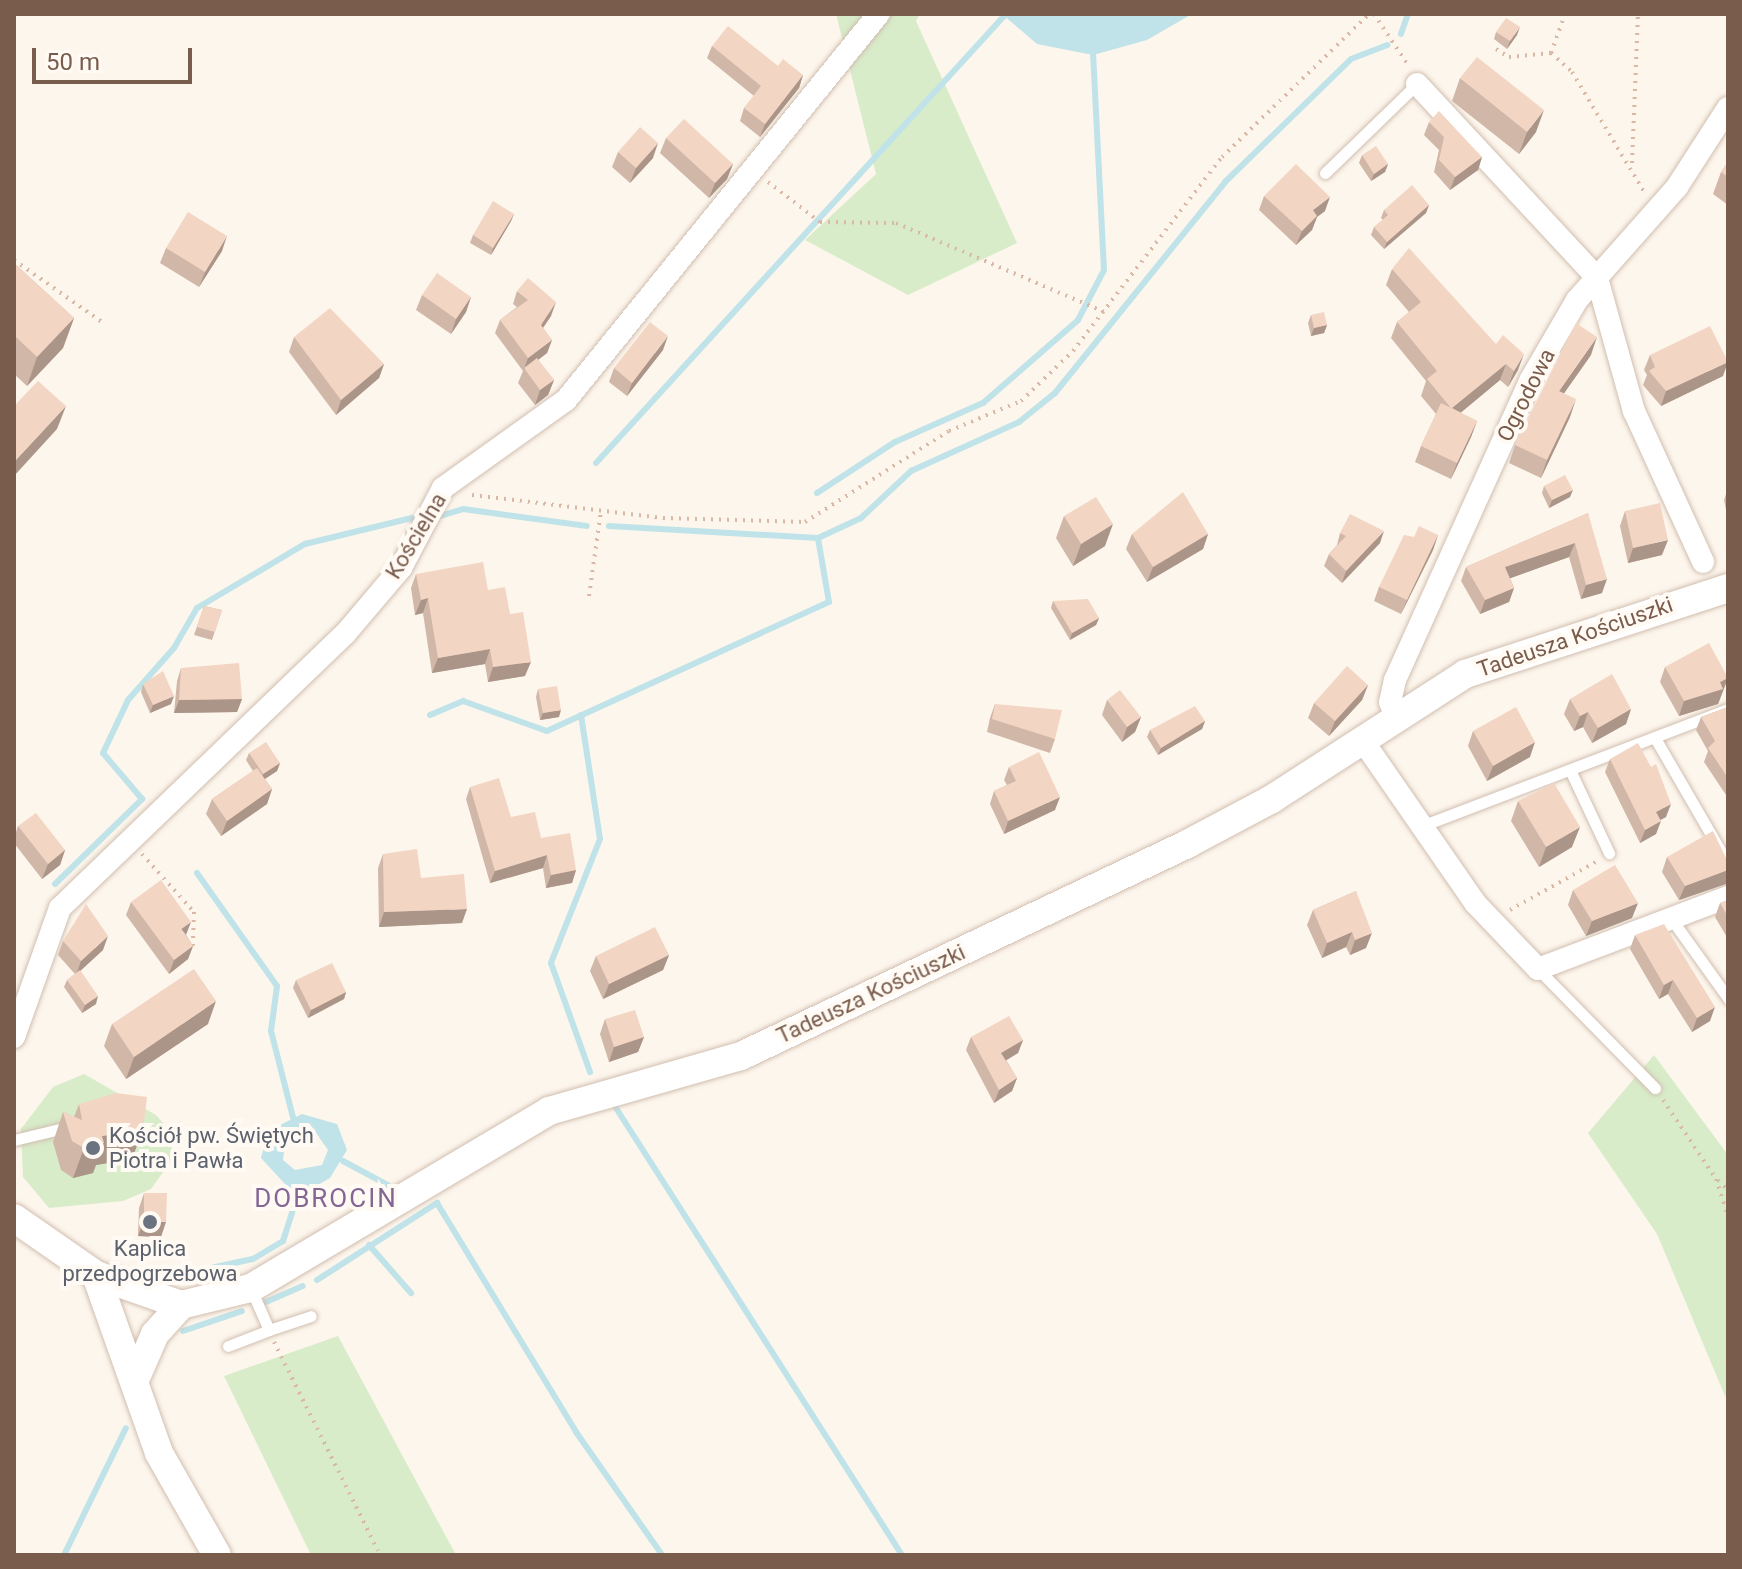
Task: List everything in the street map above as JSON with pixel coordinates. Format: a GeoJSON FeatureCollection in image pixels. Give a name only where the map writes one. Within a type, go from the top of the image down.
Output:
{"type":"FeatureCollection","features":[{"type":"Feature","properties":{"kind":"street","name":"Kościelna"},"geometry":{"type":"LineString","coordinates":[[14,1037],[60,908],[127,838],[345,634],[401,568],[445,492],[566,400],[755,171],[879,14]]}},
{"type":"Feature","properties":{"kind":"street"},"geometry":{"type":"LineString","coordinates":[[1417,84],[1597,278],[1634,411],[1703,562]]}},
{"type":"Feature","properties":{"kind":"street","name":"Ogrodowa"},"geometry":{"type":"LineString","coordinates":[[1396,717],[1390,702],[1395,680],[1483,478],[1561,327],[1597,278],[1653,213],[1728,108]]}},
{"type":"Feature","properties":{"kind":"street","name":"Tadeusza Kościuszki"},"geometry":{"type":"LineString","coordinates":[[181,1305],[251,1288],[549,1111],[741,1056],[1189,843],[1363,741],[1396,717],[1494,662],[1726,594]]}},
{"type":"Feature","properties":{"kind":"street"},"geometry":{"type":"LineString","coordinates":[[1363,741],[1419,827],[1489,919],[1538,969],[1728,897]]}},
{"type":"Feature","properties":{"kind":"street"},"geometry":{"type":"LineString","coordinates":[[14,1218],[96,1275],[181,1305],[155,1334],[135,1380]]}},
{"type":"Feature","properties":{"kind":"street"},"geometry":{"type":"LineString","coordinates":[[96,1275],[159,1453],[217,1555]]}},
{"type":"Feature","properties":{"kind":"lane"},"geometry":{"type":"LineString","coordinates":[[1325,173],[1417,84]]}},
{"type":"Feature","properties":{"kind":"lane"},"geometry":{"type":"LineString","coordinates":[[1419,827],[1728,709]]}},
{"type":"Feature","properties":{"kind":"lane"},"geometry":{"type":"LineString","coordinates":[[1655,738],[1728,864]]}},
{"type":"Feature","properties":{"kind":"lane"},"geometry":{"type":"LineString","coordinates":[[1570,770],[1609,853]]}},
{"type":"Feature","properties":{"kind":"lane"},"geometry":{"type":"LineString","coordinates":[[1670,917],[1728,998]]}},
{"type":"Feature","properties":{"kind":"lane"},"geometry":{"type":"LineString","coordinates":[[1538,969],[1655,1088]]}},
{"type":"Feature","properties":{"kind":"lane"},"geometry":{"type":"LineString","coordinates":[[14,1140],[90,1119]]}},
{"type":"Feature","properties":{"kind":"lane"},"geometry":{"type":"LineString","coordinates":[[251,1288],[269,1330]]}},
{"type":"Feature","properties":{"kind":"lane"},"geometry":{"type":"LineString","coordinates":[[228,1346],[311,1316]]}},
{"type":"Feature","properties":{"kind":"path"},"geometry":{"type":"LineString","coordinates":[[445,492],[601,511],[805,522],[949,431],[1021,401],[1105,312],[1222,157],[1372,14],[1417,84]]}},
{"type":"Feature","properties":{"kind":"path"},"geometry":{"type":"LineString","coordinates":[[1551,53],[1565,14]]}},
{"type":"Feature","properties":{"kind":"path"},"geometry":{"type":"LineString","coordinates":[[1632,165],[1638,14]]}},
{"type":"Feature","properties":{"kind":"path"},"geometry":{"type":"LineString","coordinates":[[1496,49],[1509,57],[1551,53]]}},
{"type":"Feature","properties":{"kind":"path"},"geometry":{"type":"LineString","coordinates":[[1551,53],[1587,93],[1632,165],[1653,213]]}},
{"type":"Feature","properties":{"kind":"path"},"geometry":{"type":"LineString","coordinates":[[755,171],[820,222],[896,223],[1105,312]]}},
{"type":"Feature","properties":{"kind":"path"},"geometry":{"type":"LineString","coordinates":[[14,260],[102,322]]}},
{"type":"Feature","properties":{"kind":"path"},"geometry":{"type":"LineString","coordinates":[[589,596],[601,511]]}},
{"type":"Feature","properties":{"kind":"path"},"geometry":{"type":"LineString","coordinates":[[127,838],[194,912],[193,947]]}},
{"type":"Feature","properties":{"kind":"path"},"geometry":{"type":"LineString","coordinates":[[1489,919],[1545,895],[1609,853]]}},
{"type":"Feature","properties":{"kind":"path"},"geometry":{"type":"LineString","coordinates":[[1655,1088],[1716,1179],[1728,1190]]}},
{"type":"Feature","properties":{"kind":"path"},"geometry":{"type":"LineString","coordinates":[[1716,1179],[1728,1217]]}},
{"type":"Feature","properties":{"kind":"path"},"geometry":{"type":"LineString","coordinates":[[269,1330],[378,1551]]}},
{"type":"Feature","properties":{"kind":"green space"},"geometry":{"type":"Polygon","coordinates":[[[836,14],[920,14],[916,21],[1017,243],[908,295],[805,240],[876,174],[836,14]]]}},
{"type":"Feature","properties":{"kind":"green space"},"geometry":{"type":"Polygon","coordinates":[[[1654,1055],[1728,1155],[1728,1403],[1657,1234],[1588,1133],[1654,1055]]]}},
{"type":"Feature","properties":{"kind":"green space"},"geometry":{"type":"Polygon","coordinates":[[[84,1074],[156,1115],[169,1130],[173,1158],[151,1189],[123,1201],[49,1208],[23,1177],[21,1129],[53,1087],[84,1074]]]}},
{"type":"Feature","properties":{"kind":"green space"},"geometry":{"type":"Polygon","coordinates":[[[338,1336],[456,1555],[311,1555],[224,1376],[338,1336]]]}},
{"type":"Feature","properties":{"kind":"water"},"geometry":{"type":"Polygon","coordinates":[[[1002,14],[1192,14],[1147,40],[1093,55],[1037,44],[1002,14]]]}},
{"type":"Feature","properties":{"kind":"water"},"geometry":{"type":"Polygon","coordinates":[[[302,1114],[337,1124],[347,1150],[330,1178],[297,1197],[261,1158],[268,1131],[302,1114]],[[310,1124],[286,1134],[283,1160],[295,1170],[322,1165],[328,1150],[310,1124]]]}},
{"type":"Feature","properties":{"kind":"building"},"geometry":{"type":"Polygon","coordinates":[[[1506,18],[1520,27],[1510,41],[1496,32],[1506,18]]]}},
{"type":"Feature","properties":{"kind":"building"},"geometry":{"type":"Polygon","coordinates":[[[728,26],[778,66],[783,59],[803,75],[765,124],[744,108],[761,86],[712,46],[728,26]]]}},
{"type":"Feature","properties":{"kind":"building"},"geometry":{"type":"Polygon","coordinates":[[[1477,57],[1544,110],[1527,132],[1460,78],[1477,57]]]}},
{"type":"Feature","properties":{"kind":"building"},"geometry":{"type":"Polygon","coordinates":[[[1439,111],[1482,157],[1455,177],[1439,160],[1444,137],[1429,122],[1439,111]]]}},
{"type":"Feature","properties":{"kind":"building"},"geometry":{"type":"Polygon","coordinates":[[[684,119],[733,164],[715,183],[666,138],[684,119]]]}},
{"type":"Feature","properties":{"kind":"building"},"geometry":{"type":"Polygon","coordinates":[[[640,127],[658,143],[636,168],[618,152],[640,127]]]}},
{"type":"Feature","properties":{"kind":"building"},"geometry":{"type":"Polygon","coordinates":[[[1376,146],[1388,164],[1374,174],[1362,155],[1376,146]]]}},
{"type":"Feature","properties":{"kind":"building"},"geometry":{"type":"Polygon","coordinates":[[[1728,162],[1728,177],[1721,172],[1728,162]]]}},
{"type":"Feature","properties":{"kind":"building"},"geometry":{"type":"Polygon","coordinates":[[[1296,164],[1330,197],[1313,210],[1317,216],[1302,231],[1264,196],[1296,164]]]}},
{"type":"Feature","properties":{"kind":"building"},"geometry":{"type":"Polygon","coordinates":[[[1412,185],[1429,205],[1387,242],[1374,227],[1388,215],[1384,210],[1412,185]]]}},
{"type":"Feature","properties":{"kind":"building"},"geometry":{"type":"Polygon","coordinates":[[[493,201],[514,214],[493,248],[473,235],[493,201]]]}},
{"type":"Feature","properties":{"kind":"building"},"geometry":{"type":"Polygon","coordinates":[[[188,212],[227,236],[205,272],[166,248],[188,212]]]}},
{"type":"Feature","properties":{"kind":"building"},"geometry":{"type":"Polygon","coordinates":[[[1409,248],[1496,344],[1503,335],[1524,354],[1514,371],[1506,364],[1452,408],[1477,421],[1457,463],[1421,446],[1441,403],[1451,408],[1427,379],[1437,371],[1397,322],[1421,302],[1392,269],[1409,248]]]}},
{"type":"Feature","properties":{"kind":"building"},"geometry":{"type":"Polygon","coordinates":[[[14,263],[74,318],[37,357],[14,335],[14,263]]]}},
{"type":"Feature","properties":{"kind":"building"},"geometry":{"type":"Polygon","coordinates":[[[437,273],[471,297],[456,319],[422,295],[437,273]]]}},
{"type":"Feature","properties":{"kind":"building"},"geometry":{"type":"Polygon","coordinates":[[[528,278],[556,302],[541,325],[552,340],[528,358],[500,320],[528,300],[517,291],[528,278]]]}},
{"type":"Feature","properties":{"kind":"building"},"geometry":{"type":"Polygon","coordinates":[[[330,308],[384,364],[341,400],[294,337],[330,308]]]}},
{"type":"Feature","properties":{"kind":"building"},"geometry":{"type":"Polygon","coordinates":[[[1324,312],[1327,325],[1314,328],[1311,315],[1324,312]]]}},
{"type":"Feature","properties":{"kind":"building"},"geometry":{"type":"Polygon","coordinates":[[[650,322],[668,336],[632,383],[614,368],[650,322]]]}},
{"type":"Feature","properties":{"kind":"building"},"geometry":{"type":"Polygon","coordinates":[[[1576,323],[1597,337],[1559,391],[1576,399],[1547,460],[1515,445],[1576,323]]]}},
{"type":"Feature","properties":{"kind":"building"},"geometry":{"type":"Polygon","coordinates":[[[1710,326],[1728,362],[1666,391],[1649,371],[1655,367],[1650,355],[1710,326]]]}},
{"type":"Feature","properties":{"kind":"building"},"geometry":{"type":"Polygon","coordinates":[[[537,358],[554,380],[540,390],[524,368],[537,358]]]}},
{"type":"Feature","properties":{"kind":"building"},"geometry":{"type":"Polygon","coordinates":[[[38,381],[66,406],[14,462],[14,406],[38,381]]]}},
{"type":"Feature","properties":{"kind":"building"},"geometry":{"type":"Polygon","coordinates":[[[1565,475],[1573,490],[1552,500],[1544,486],[1565,475]]]}},
{"type":"Feature","properties":{"kind":"building"},"geometry":{"type":"Polygon","coordinates":[[[1183,492],[1208,534],[1153,567],[1132,534],[1183,492]]]}},
{"type":"Feature","properties":{"kind":"building"},"geometry":{"type":"Polygon","coordinates":[[[1096,497],[1113,524],[1081,544],[1064,516],[1096,497]]]}},
{"type":"Feature","properties":{"kind":"building"},"geometry":{"type":"Polygon","coordinates":[[[1660,503],[1668,540],[1633,548],[1625,511],[1660,503]]]}},
{"type":"Feature","properties":{"kind":"building"},"geometry":{"type":"Polygon","coordinates":[[[1588,513],[1607,579],[1586,585],[1575,543],[1505,567],[1514,588],[1485,600],[1466,567],[1588,513]]]}},
{"type":"Feature","properties":{"kind":"building"},"geometry":{"type":"Polygon","coordinates":[[[1350,514],[1384,531],[1346,571],[1329,554],[1346,536],[1340,533],[1350,514]]]}},
{"type":"Feature","properties":{"kind":"building"},"geometry":{"type":"Polygon","coordinates":[[[1419,526],[1438,535],[1407,600],[1379,587],[1404,535],[1414,537],[1419,526]]]}},
{"type":"Feature","properties":{"kind":"building"},"geometry":{"type":"Polygon","coordinates":[[[483,562],[488,590],[505,587],[510,614],[523,612],[531,662],[493,667],[490,649],[438,658],[428,598],[421,600],[416,574],[483,562]]]}},
{"type":"Feature","properties":{"kind":"building"},"geometry":{"type":"Polygon","coordinates":[[[1088,599],[1099,618],[1072,633],[1053,601],[1088,599]]]}},
{"type":"Feature","properties":{"kind":"building"},"geometry":{"type":"Polygon","coordinates":[[[204,606],[222,610],[215,632],[197,627],[204,606]]]}},
{"type":"Feature","properties":{"kind":"building"},"geometry":{"type":"Polygon","coordinates":[[[1709,643],[1728,678],[1720,682],[1723,689],[1684,701],[1665,667],[1709,643]]]}},
{"type":"Feature","properties":{"kind":"building"},"geometry":{"type":"Polygon","coordinates":[[[239,663],[242,699],[179,700],[181,668],[239,663]]]}},
{"type":"Feature","properties":{"kind":"building"},"geometry":{"type":"Polygon","coordinates":[[[1347,666],[1368,685],[1335,721],[1314,703],[1347,666]]]}},
{"type":"Feature","properties":{"kind":"building"},"geometry":{"type":"Polygon","coordinates":[[[163,671],[174,696],[153,705],[143,684],[163,671]]]}},
{"type":"Feature","properties":{"kind":"building"},"geometry":{"type":"Polygon","coordinates":[[[1612,674],[1631,709],[1598,728],[1588,712],[1580,716],[1570,699],[1612,674]]]}},
{"type":"Feature","properties":{"kind":"building"},"geometry":{"type":"Polygon","coordinates":[[[557,686],[561,710],[543,713],[538,689],[557,686]]]}},
{"type":"Feature","properties":{"kind":"building"},"geometry":{"type":"Polygon","coordinates":[[[1120,690],[1141,717],[1127,727],[1107,700],[1120,690]]]}},
{"type":"Feature","properties":{"kind":"building"},"geometry":{"type":"Polygon","coordinates":[[[995,704],[1062,710],[1055,739],[992,719],[995,704]]]}},
{"type":"Feature","properties":{"kind":"building"},"geometry":{"type":"Polygon","coordinates":[[[1195,706],[1205,721],[1161,748],[1150,730],[1195,706]]]}},
{"type":"Feature","properties":{"kind":"building"},"geometry":{"type":"Polygon","coordinates":[[[1516,707],[1535,742],[1493,766],[1473,731],[1516,707]]]}},
{"type":"Feature","properties":{"kind":"building"},"geometry":{"type":"Polygon","coordinates":[[[1728,707],[1728,778],[1708,748],[1715,741],[1701,717],[1728,707]]]}},
{"type":"Feature","properties":{"kind":"building"},"geometry":{"type":"Polygon","coordinates":[[[266,742],[280,763],[263,774],[249,753],[266,742]]]}},
{"type":"Feature","properties":{"kind":"building"},"geometry":{"type":"Polygon","coordinates":[[[1638,743],[1651,767],[1656,764],[1671,804],[1656,812],[1661,821],[1645,830],[1610,759],[1638,743]]]}},
{"type":"Feature","properties":{"kind":"building"},"geometry":{"type":"Polygon","coordinates":[[[1039,752],[1060,797],[1008,821],[994,791],[1016,781],[1009,767],[1039,752]]]}},
{"type":"Feature","properties":{"kind":"building"},"geometry":{"type":"Polygon","coordinates":[[[257,768],[272,789],[227,821],[212,799],[257,768]]]}},
{"type":"Feature","properties":{"kind":"building"},"geometry":{"type":"Polygon","coordinates":[[[499,778],[511,817],[535,812],[541,838],[570,833],[576,870],[551,875],[547,855],[495,871],[470,787],[499,778]]]}},
{"type":"Feature","properties":{"kind":"building"},"geometry":{"type":"Polygon","coordinates":[[[1554,783],[1580,827],[1546,847],[1518,801],[1554,783]]]}},
{"type":"Feature","properties":{"kind":"building"},"geometry":{"type":"Polygon","coordinates":[[[36,813],[65,850],[48,864],[18,826],[36,813]]]}},
{"type":"Feature","properties":{"kind":"building"},"geometry":{"type":"Polygon","coordinates":[[[1713,831],[1728,862],[1728,870],[1685,886],[1667,857],[1713,831]]]}},
{"type":"Feature","properties":{"kind":"building"},"geometry":{"type":"Polygon","coordinates":[[[417,849],[421,878],[464,874],[467,909],[384,912],[383,854],[417,849]]]}},
{"type":"Feature","properties":{"kind":"building"},"geometry":{"type":"Polygon","coordinates":[[[1615,865],[1638,903],[1592,921],[1573,890],[1615,865]]]}},
{"type":"Feature","properties":{"kind":"building"},"geometry":{"type":"Polygon","coordinates":[[[161,880],[191,922],[181,929],[193,946],[174,960],[131,902],[161,880]]]}},
{"type":"Feature","properties":{"kind":"building"},"geometry":{"type":"Polygon","coordinates":[[[1356,891],[1372,933],[1355,940],[1352,932],[1327,943],[1313,910],[1356,891]]]}},
{"type":"Feature","properties":{"kind":"building"},"geometry":{"type":"Polygon","coordinates":[[[1728,900],[1728,917],[1720,903],[1728,900]]]}},
{"type":"Feature","properties":{"kind":"building"},"geometry":{"type":"Polygon","coordinates":[[[86,904],[108,936],[81,961],[63,941],[86,904]]]}},
{"type":"Feature","properties":{"kind":"building"},"geometry":{"type":"Polygon","coordinates":[[[1664,924],[1715,1007],[1697,1018],[1673,980],[1664,985],[1635,935],[1664,924]]]}},
{"type":"Feature","properties":{"kind":"building"},"geometry":{"type":"Polygon","coordinates":[[[655,927],[669,955],[609,984],[596,956],[655,927]]]}},
{"type":"Feature","properties":{"kind":"building"},"geometry":{"type":"Polygon","coordinates":[[[332,963],[346,992],[311,1010],[296,980],[332,963]]]}},
{"type":"Feature","properties":{"kind":"building"},"geometry":{"type":"Polygon","coordinates":[[[194,969],[216,1001],[134,1057],[112,1024],[194,969]]]}},
{"type":"Feature","properties":{"kind":"building"},"geometry":{"type":"Polygon","coordinates":[[[80,970],[98,996],[85,1005],[67,980],[80,970]]]}},
{"type":"Feature","properties":{"kind":"building"},"geometry":{"type":"Polygon","coordinates":[[[635,1010],[644,1037],[614,1047],[605,1019],[635,1010]]]}},
{"type":"Feature","properties":{"kind":"building"},"geometry":{"type":"Polygon","coordinates":[[[1009,1016],[1023,1040],[1001,1053],[1017,1078],[999,1090],[971,1037],[1009,1016]]]}},
{"type":"Feature","properties":{"kind":"building"},"geometry":{"type":"Polygon","coordinates":[[[116,1093],[147,1097],[143,1130],[102,1136],[104,1143],[84,1148],[72,1141],[63,1112],[82,1120],[79,1104],[116,1093]]]}},
{"type":"Feature","properties":{"kind":"building"},"geometry":{"type":"Polygon","coordinates":[[[144,1193],[167,1193],[166,1222],[144,1221],[144,1193]]]}},
{"type":"Feature","properties":{"kind":"waterway"},"geometry":{"type":"LineString","coordinates":[[1401,34],[1408,14]]}},
{"type":"Feature","properties":{"kind":"waterway"},"geometry":{"type":"LineString","coordinates":[[596,463],[1005,15]]}},
{"type":"Feature","properties":{"kind":"waterway"},"geometry":{"type":"LineString","coordinates":[[609,526],[818,538],[861,518],[911,471],[1019,422],[1055,393],[1225,182],[1351,59],[1387,45]]}},
{"type":"Feature","properties":{"kind":"waterway"},"geometry":{"type":"LineString","coordinates":[[817,493],[895,442],[983,403],[1078,320],[1104,270],[1093,55]]}},
{"type":"Feature","properties":{"kind":"waterway"},"geometry":{"type":"LineString","coordinates":[[437,517],[463,509],[587,526]]}},
{"type":"Feature","properties":{"kind":"waterway"},"geometry":{"type":"LineString","coordinates":[[55,884],[142,799],[103,753],[128,700],[174,648],[197,608],[305,544],[416,517]]}},
{"type":"Feature","properties":{"kind":"waterway"},"geometry":{"type":"LineString","coordinates":[[430,715],[463,701],[547,731],[829,602],[818,538]]}},
{"type":"Feature","properties":{"kind":"waterway"},"geometry":{"type":"LineString","coordinates":[[581,715],[600,839],[551,963],[590,1072]]}},
{"type":"Feature","properties":{"kind":"waterway"},"geometry":{"type":"LineString","coordinates":[[197,873],[277,986],[271,1031],[293,1117]]}},
{"type":"Feature","properties":{"kind":"waterway"},"geometry":{"type":"LineString","coordinates":[[616,1108],[902,1555]]}},
{"type":"Feature","properties":{"kind":"waterway"},"geometry":{"type":"LineString","coordinates":[[343,1161],[388,1185]]}},
{"type":"Feature","properties":{"kind":"waterway"},"geometry":{"type":"LineString","coordinates":[[188,1273],[253,1259],[283,1241],[297,1197]]}},
{"type":"Feature","properties":{"kind":"waterway"},"geometry":{"type":"LineString","coordinates":[[317,1280],[437,1203],[576,1432],[662,1555]]}},
{"type":"Feature","properties":{"kind":"waterway"},"geometry":{"type":"LineString","coordinates":[[369,1245],[411,1293]]}},
{"type":"Feature","properties":{"kind":"waterway"},"geometry":{"type":"LineString","coordinates":[[266,1302],[303,1286]]}},
{"type":"Feature","properties":{"kind":"waterway"},"geometry":{"type":"LineString","coordinates":[[183,1331],[242,1311]]}},
{"type":"Feature","properties":{"kind":"waterway"},"geometry":{"type":"LineString","coordinates":[[64,1555],[126,1428]]}},
{"type":"Feature","properties":{"kind":"place","name":"Kościół pw. Świętych Piotra i Pawła"},"geometry":{"type":"Point","coordinates":[93,1148]}},
{"type":"Feature","properties":{"kind":"place","name":"Kaplica przedpogrzebowa"},"geometry":{"type":"Point","coordinates":[150,1222]}},
{"type":"Feature","properties":{"kind":"district","name":"DOBROCIN"},"geometry":{"type":"Point","coordinates":[326,1199]}}]}
